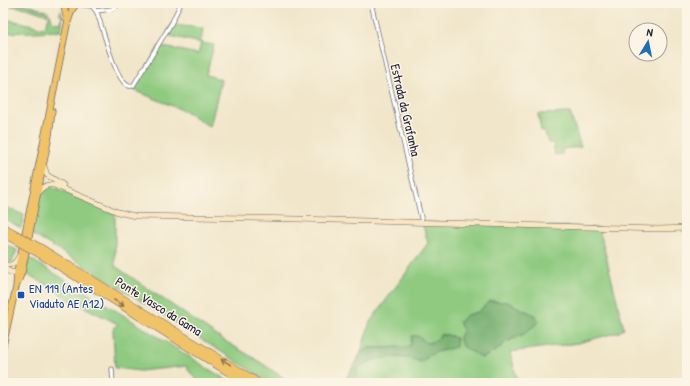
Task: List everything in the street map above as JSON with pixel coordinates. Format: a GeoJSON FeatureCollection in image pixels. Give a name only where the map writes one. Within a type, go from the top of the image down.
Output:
{"type":"FeatureCollection","features":[{"type":"Feature","properties":{"kind":"highway","name":"Ponte Vasco da Gama"},"geometry":{"type":"LineString","coordinates":[[3,227],[12,235],[259,383]]}},
{"type":"Feature","properties":{"kind":"highway","name":"Ponte Vasco da Gama"},"geometry":{"type":"LineString","coordinates":[[3,234],[12,235]]}},
{"type":"Feature","properties":{"kind":"highway","name":"Ponte Vasco da Gama"},"geometry":{"type":"LineString","coordinates":[[38,250],[246,383]]}},
{"type":"Feature","properties":{"kind":"main road"},"geometry":{"type":"LineString","coordinates":[[63,3],[69,6],[76,4]]}},
{"type":"Feature","properties":{"kind":"main road"},"geometry":{"type":"LineString","coordinates":[[63,3],[67,25]]}},
{"type":"Feature","properties":{"kind":"main road"},"geometry":{"type":"LineString","coordinates":[[19,273],[20,253],[67,25],[72,10],[76,4]]}},
{"type":"Feature","properties":{"kind":"main road"},"geometry":{"type":"LineString","coordinates":[[3,346],[44,161],[57,75]]}},
{"type":"Feature","properties":{"kind":"street"},"geometry":{"type":"LineString","coordinates":[[96,11],[112,9],[121,3]]}},
{"type":"Feature","properties":{"kind":"street"},"geometry":{"type":"LineString","coordinates":[[76,4],[90,5],[96,11],[110,54],[120,75],[126,85],[133,86],[171,24],[181,3]]}},
{"type":"Feature","properties":{"kind":"street","name":"Estrada da Grafanha"},"geometry":{"type":"LineString","coordinates":[[371,3],[422,222]]}},
{"type":"Feature","properties":{"kind":"street"},"geometry":{"type":"LineString","coordinates":[[44,134],[39,170],[41,176],[47,182],[118,212],[135,216],[659,229],[687,228]]}},
{"type":"Feature","properties":{"kind":"street"},"geometry":{"type":"LineString","coordinates":[[44,161],[44,170],[52,179]]}},
{"type":"Feature","properties":{"kind":"street"},"geometry":{"type":"LineString","coordinates":[[34,184],[41,176],[46,176],[84,197]]}},
{"type":"Feature","properties":{"kind":"street"},"geometry":{"type":"LineString","coordinates":[[37,193],[44,186],[49,184],[54,185]]}},
{"type":"Feature","properties":{"kind":"street"},"geometry":{"type":"LineString","coordinates":[[3,266],[14,263],[20,253]]}},
{"type":"Feature","properties":{"kind":"street"},"geometry":{"type":"LineString","coordinates":[[3,266],[10,272],[19,273]]}},
{"type":"Feature","properties":{"kind":"street"},"geometry":{"type":"LineString","coordinates":[[112,369],[113,383]]}},
{"type":"Feature","properties":{"kind":"green space"},"geometry":{"type":"Polygon","coordinates":[[[3,3],[25,4],[49,12],[47,15],[27,8],[3,5],[3,3]]]}},
{"type":"Feature","properties":{"kind":"green space"},"geometry":{"type":"Polygon","coordinates":[[[61,10],[63,17],[61,31],[3,33],[3,19],[43,28],[50,14],[53,22],[59,23],[62,20],[61,15],[59,14],[61,10]]]}},
{"type":"Feature","properties":{"kind":"green space"},"geometry":{"type":"Polygon","coordinates":[[[171,25],[203,28],[201,43],[166,35],[171,25]]]}},
{"type":"Feature","properties":{"kind":"green space"},"geometry":{"type":"Polygon","coordinates":[[[201,43],[214,45],[206,75],[220,79],[221,81],[210,127],[187,112],[134,90],[159,46],[198,54],[201,43]]]}},
{"type":"Feature","properties":{"kind":"green space"},"geometry":{"type":"Polygon","coordinates":[[[570,113],[581,147],[562,149],[562,154],[555,155],[553,143],[548,143],[545,132],[541,131],[538,114],[570,113]]]}},
{"type":"Feature","properties":{"kind":"green space"},"geometry":{"type":"Polygon","coordinates":[[[46,187],[54,187],[115,214],[115,266],[220,338],[257,360],[291,383],[271,383],[121,288],[30,233],[37,193],[46,187]]]}},
{"type":"Feature","properties":{"kind":"green space"},"geometry":{"type":"Polygon","coordinates":[[[3,206],[24,215],[21,228],[3,218],[3,206]]]}},
{"type":"Feature","properties":{"kind":"green space"},"geometry":{"type":"Polygon","coordinates":[[[422,222],[599,228],[624,329],[619,332],[578,343],[510,352],[518,383],[354,383],[358,368],[373,360],[397,357],[421,362],[433,353],[456,347],[452,336],[440,335],[438,340],[427,343],[411,340],[411,345],[406,347],[367,348],[360,354],[370,322],[428,243],[422,222]],[[490,301],[478,312],[467,315],[463,330],[459,337],[472,352],[482,358],[497,350],[506,342],[524,334],[536,316],[507,302],[490,301]]]}},
{"type":"Feature","properties":{"kind":"green space"},"geometry":{"type":"Polygon","coordinates":[[[3,243],[17,250],[12,262],[3,263],[3,243]]]}},
{"type":"Feature","properties":{"kind":"green space"},"geometry":{"type":"Polygon","coordinates":[[[29,258],[231,383],[200,383],[188,370],[187,366],[140,371],[115,368],[113,329],[118,324],[68,299],[53,288],[25,273],[29,258]]]}},
{"type":"Feature","properties":{"kind":"green space"},"geometry":{"type":"Polygon","coordinates":[[[490,301],[507,302],[536,316],[539,322],[524,334],[506,342],[497,350],[482,358],[462,346],[459,337],[463,330],[459,322],[467,315],[478,312],[490,301]]]}},
{"type":"Feature","properties":{"kind":"green space"},"geometry":{"type":"Polygon","coordinates":[[[440,335],[447,335],[456,338],[456,347],[433,353],[421,362],[397,357],[373,360],[358,368],[354,383],[345,383],[345,380],[360,354],[367,348],[406,347],[411,345],[412,336],[418,336],[427,343],[438,340],[440,335]]]}},
{"type":"Feature","properties":{"kind":"place","name":"EN 119 (Antes Viaduto AE A12)"},"geometry":{"type":"Point","coordinates":[21,295]}}]}
